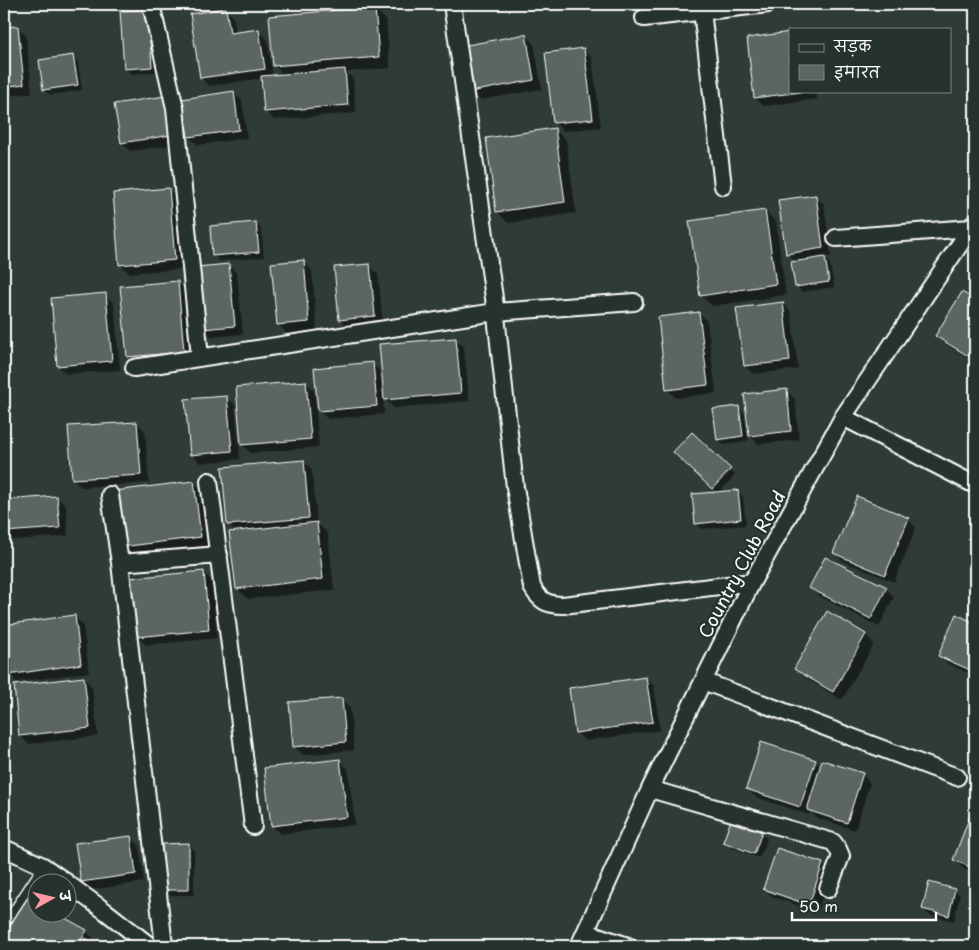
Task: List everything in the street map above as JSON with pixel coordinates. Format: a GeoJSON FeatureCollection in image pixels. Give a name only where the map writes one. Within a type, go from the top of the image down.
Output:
{"type":"FeatureCollection","features":[{"type":"Feature","properties":{"kind":"street"},"geometry":{"type":"LineString","coordinates":[[151,4],[175,108],[200,357]]}},
{"type":"Feature","properties":{"kind":"street"},"geometry":{"type":"LineString","coordinates":[[452,4],[495,312],[515,487],[532,588],[544,602],[563,605],[752,582]]}},
{"type":"Feature","properties":{"kind":"street"},"geometry":{"type":"LineString","coordinates":[[644,18],[768,4]]}},
{"type":"Feature","properties":{"kind":"street"},"geometry":{"type":"LineString","coordinates":[[702,11],[723,186]]}},
{"type":"Feature","properties":{"kind":"street"},"geometry":{"type":"LineString","coordinates":[[836,238],[973,225]]}},
{"type":"Feature","properties":{"kind":"street","name":"Country Club Road"},"geometry":{"type":"LineString","coordinates":[[583,939],[650,789],[752,582],[843,417],[973,225]]}},
{"type":"Feature","properties":{"kind":"street"},"geometry":{"type":"LineString","coordinates":[[134,368],[495,312],[634,302]]}},
{"type":"Feature","properties":{"kind":"street"},"geometry":{"type":"LineString","coordinates":[[843,417],[975,485]]}},
{"type":"Feature","properties":{"kind":"street"},"geometry":{"type":"LineString","coordinates":[[209,481],[253,826]]}},
{"type":"Feature","properties":{"kind":"street"},"geometry":{"type":"LineString","coordinates":[[110,495],[120,564],[164,946]]}},
{"type":"Feature","properties":{"kind":"street"},"geometry":{"type":"LineString","coordinates":[[120,564],[219,555]]}},
{"type":"Feature","properties":{"kind":"street"},"geometry":{"type":"LineString","coordinates":[[703,681],[957,777]]}},
{"type":"Feature","properties":{"kind":"street"},"geometry":{"type":"LineString","coordinates":[[650,789],[833,842],[841,856],[828,890]]}},
{"type":"Feature","properties":{"kind":"street"},"geometry":{"type":"LineString","coordinates":[[4,848],[43,866],[51,872]]}},
{"type":"Feature","properties":{"kind":"street"},"geometry":{"type":"LineString","coordinates":[[78,891],[150,946]]}},
{"type":"Feature","properties":{"kind":"street"},"geometry":{"type":"LineString","coordinates":[[583,939],[628,946]]}},
{"type":"Feature","properties":{"kind":"lane"},"geometry":{"type":"LineString","coordinates":[[4,924],[43,866]]}},
{"type":"Feature","properties":{"kind":"building"},"geometry":{"type":"Polygon","coordinates":[[[375,7],[379,57],[273,66],[269,16],[375,7]]]}},
{"type":"Feature","properties":{"kind":"building"},"geometry":{"type":"Polygon","coordinates":[[[226,8],[230,33],[259,29],[265,69],[200,78],[190,14],[226,8]]]}},
{"type":"Feature","properties":{"kind":"building"},"geometry":{"type":"Polygon","coordinates":[[[148,10],[152,67],[124,69],[120,11],[148,10]]]}},
{"type":"Feature","properties":{"kind":"building"},"geometry":{"type":"Polygon","coordinates":[[[18,26],[24,84],[4,87],[4,27],[18,26]]]}},
{"type":"Feature","properties":{"kind":"building"},"geometry":{"type":"Polygon","coordinates":[[[789,32],[789,92],[801,92],[754,98],[747,38],[789,32]]]}},
{"type":"Feature","properties":{"kind":"building"},"geometry":{"type":"Polygon","coordinates":[[[526,34],[534,80],[470,92],[462,46],[526,34]]]}},
{"type":"Feature","properties":{"kind":"building"},"geometry":{"type":"Polygon","coordinates":[[[584,48],[593,119],[553,123],[545,53],[584,48]]]}},
{"type":"Feature","properties":{"kind":"building"},"geometry":{"type":"Polygon","coordinates":[[[73,55],[78,85],[43,90],[39,60],[73,55]]]}},
{"type":"Feature","properties":{"kind":"building"},"geometry":{"type":"Polygon","coordinates":[[[345,69],[348,105],[264,112],[261,76],[345,69]]]}},
{"type":"Feature","properties":{"kind":"building"},"geometry":{"type":"Polygon","coordinates":[[[234,91],[239,130],[188,137],[182,99],[234,91]]]}},
{"type":"Feature","properties":{"kind":"building"},"geometry":{"type":"Polygon","coordinates":[[[165,96],[171,135],[121,143],[114,104],[165,96]]]}},
{"type":"Feature","properties":{"kind":"building"},"geometry":{"type":"Polygon","coordinates":[[[555,128],[565,202],[496,212],[486,138],[555,128]]]}},
{"type":"Feature","properties":{"kind":"building"},"geometry":{"type":"Polygon","coordinates":[[[169,188],[175,260],[119,265],[113,193],[169,188]]]}},
{"type":"Feature","properties":{"kind":"building"},"geometry":{"type":"Polygon","coordinates":[[[816,195],[823,248],[786,254],[778,200],[816,195]]]}},
{"type":"Feature","properties":{"kind":"building"},"geometry":{"type":"Polygon","coordinates":[[[765,210],[776,284],[700,296],[689,221],[765,210]]]}},
{"type":"Feature","properties":{"kind":"building"},"geometry":{"type":"Polygon","coordinates":[[[256,222],[259,252],[212,256],[210,226],[256,222]]]}},
{"type":"Feature","properties":{"kind":"building"},"geometry":{"type":"Polygon","coordinates":[[[825,257],[829,282],[795,287],[791,262],[825,257]]]}},
{"type":"Feature","properties":{"kind":"building"},"geometry":{"type":"Polygon","coordinates":[[[304,260],[309,322],[277,325],[271,263],[304,260]]]}},
{"type":"Feature","properties":{"kind":"building"},"geometry":{"type":"Polygon","coordinates":[[[229,264],[235,326],[202,329],[196,267],[229,264]]]}},
{"type":"Feature","properties":{"kind":"building"},"geometry":{"type":"Polygon","coordinates":[[[370,264],[375,316],[339,320],[334,267],[370,264]]]}},
{"type":"Feature","properties":{"kind":"building"},"geometry":{"type":"Polygon","coordinates":[[[178,281],[184,352],[127,357],[120,286],[178,281]]]}},
{"type":"Feature","properties":{"kind":"building"},"geometry":{"type":"Polygon","coordinates":[[[962,292],[975,300],[975,360],[935,336],[962,292]]]}},
{"type":"Feature","properties":{"kind":"building"},"geometry":{"type":"Polygon","coordinates":[[[106,293],[112,361],[57,366],[51,298],[106,293]]]}},
{"type":"Feature","properties":{"kind":"building"},"geometry":{"type":"Polygon","coordinates":[[[783,302],[790,361],[744,366],[736,308],[783,302]]]}},
{"type":"Feature","properties":{"kind":"building"},"geometry":{"type":"Polygon","coordinates":[[[699,312],[708,385],[666,390],[658,317],[699,312]]]}},
{"type":"Feature","properties":{"kind":"building"},"geometry":{"type":"Polygon","coordinates":[[[456,338],[461,393],[384,400],[379,344],[456,338]]]}},
{"type":"Feature","properties":{"kind":"building"},"geometry":{"type":"Polygon","coordinates":[[[373,362],[377,406],[318,411],[314,368],[373,362]]]}},
{"type":"Feature","properties":{"kind":"building"},"geometry":{"type":"Polygon","coordinates":[[[306,381],[311,439],[241,445],[236,387],[306,381]]]}},
{"type":"Feature","properties":{"kind":"building"},"geometry":{"type":"Polygon","coordinates":[[[787,389],[791,431],[749,436],[744,394],[787,389]]]}},
{"type":"Feature","properties":{"kind":"building"},"geometry":{"type":"Polygon","coordinates":[[[227,396],[232,451],[190,455],[185,399],[227,396]]]}},
{"type":"Feature","properties":{"kind":"building"},"geometry":{"type":"Polygon","coordinates":[[[739,406],[743,436],[717,440],[713,409],[739,406]]]}},
{"type":"Feature","properties":{"kind":"building"},"geometry":{"type":"Polygon","coordinates":[[[137,422],[141,475],[72,479],[68,426],[137,422]]]}},
{"type":"Feature","properties":{"kind":"building"},"geometry":{"type":"Polygon","coordinates":[[[692,432],[731,469],[712,489],[673,452],[692,432]]]}},
{"type":"Feature","properties":{"kind":"building"},"geometry":{"type":"Polygon","coordinates":[[[304,460],[309,518],[227,525],[222,467],[304,460]]]}},
{"type":"Feature","properties":{"kind":"building"},"geometry":{"type":"Polygon","coordinates":[[[194,481],[201,537],[121,547],[114,491],[194,481]]]}},
{"type":"Feature","properties":{"kind":"building"},"geometry":{"type":"Polygon","coordinates":[[[738,490],[741,519],[695,524],[692,494],[738,490]]]}},
{"type":"Feature","properties":{"kind":"building"},"geometry":{"type":"Polygon","coordinates":[[[57,496],[60,528],[4,532],[4,500],[57,496]]]}},
{"type":"Feature","properties":{"kind":"building"},"geometry":{"type":"Polygon","coordinates":[[[857,496],[909,518],[885,575],[833,553],[857,496]]]}},
{"type":"Feature","properties":{"kind":"building"},"geometry":{"type":"Polygon","coordinates":[[[317,522],[323,579],[236,589],[229,532],[317,522]]]}},
{"type":"Feature","properties":{"kind":"building"},"geometry":{"type":"Polygon","coordinates":[[[825,557],[887,587],[871,619],[809,588],[825,557]]]}},
{"type":"Feature","properties":{"kind":"building"},"geometry":{"type":"Polygon","coordinates":[[[204,571],[209,630],[136,637],[130,578],[204,571]]]}},
{"type":"Feature","properties":{"kind":"building"},"geometry":{"type":"Polygon","coordinates":[[[827,611],[866,634],[833,692],[794,669],[827,611]]]}},
{"type":"Feature","properties":{"kind":"building"},"geometry":{"type":"Polygon","coordinates":[[[956,614],[975,623],[975,672],[938,656],[956,614]]]}},
{"type":"Feature","properties":{"kind":"building"},"geometry":{"type":"Polygon","coordinates":[[[75,615],[81,664],[8,675],[4,648],[4,625],[75,615]]]}},
{"type":"Feature","properties":{"kind":"building"},"geometry":{"type":"Polygon","coordinates":[[[84,677],[90,728],[19,736],[14,685],[84,677]]]}},
{"type":"Feature","properties":{"kind":"building"},"geometry":{"type":"Polygon","coordinates":[[[646,677],[653,722],[575,733],[569,688],[646,677]]]}},
{"type":"Feature","properties":{"kind":"building"},"geometry":{"type":"Polygon","coordinates":[[[342,698],[346,742],[293,747],[289,702],[342,698]]]}},
{"type":"Feature","properties":{"kind":"building"},"geometry":{"type":"Polygon","coordinates":[[[761,742],[816,760],[800,807],[746,789],[761,742]]]}},
{"type":"Feature","properties":{"kind":"building"},"geometry":{"type":"Polygon","coordinates":[[[340,759],[347,817],[271,826],[264,768],[340,759]]]}},
{"type":"Feature","properties":{"kind":"building"},"geometry":{"type":"Polygon","coordinates":[[[822,760],[863,773],[847,823],[807,810],[822,760]]]}},
{"type":"Feature","properties":{"kind":"building"},"geometry":{"type":"Polygon","coordinates":[[[975,803],[975,869],[953,860],[975,803]]]}},
{"type":"Feature","properties":{"kind":"building"},"geometry":{"type":"Polygon","coordinates":[[[731,820],[762,832],[754,854],[723,842],[731,820]]]}},
{"type":"Feature","properties":{"kind":"building"},"geometry":{"type":"Polygon","coordinates":[[[131,836],[136,874],[81,882],[75,843],[131,836]]]}},
{"type":"Feature","properties":{"kind":"building"},"geometry":{"type":"Polygon","coordinates":[[[189,843],[189,890],[163,890],[162,844],[189,843]]]}},
{"type":"Feature","properties":{"kind":"building"},"geometry":{"type":"Polygon","coordinates":[[[777,848],[823,863],[809,905],[763,889],[777,848]]]}},
{"type":"Feature","properties":{"kind":"building"},"geometry":{"type":"Polygon","coordinates":[[[929,882],[955,889],[949,916],[922,909],[929,882]]]}},
{"type":"Feature","properties":{"kind":"building"},"geometry":{"type":"Polygon","coordinates":[[[25,897],[28,899],[28,922],[72,922],[87,930],[78,946],[4,946],[4,939],[25,897]]]}},
{"type":"Feature","properties":{"kind":"building"},"geometry":{"type":"Polygon","coordinates":[[[85,938],[101,946],[81,946],[85,938]]]}}]}
